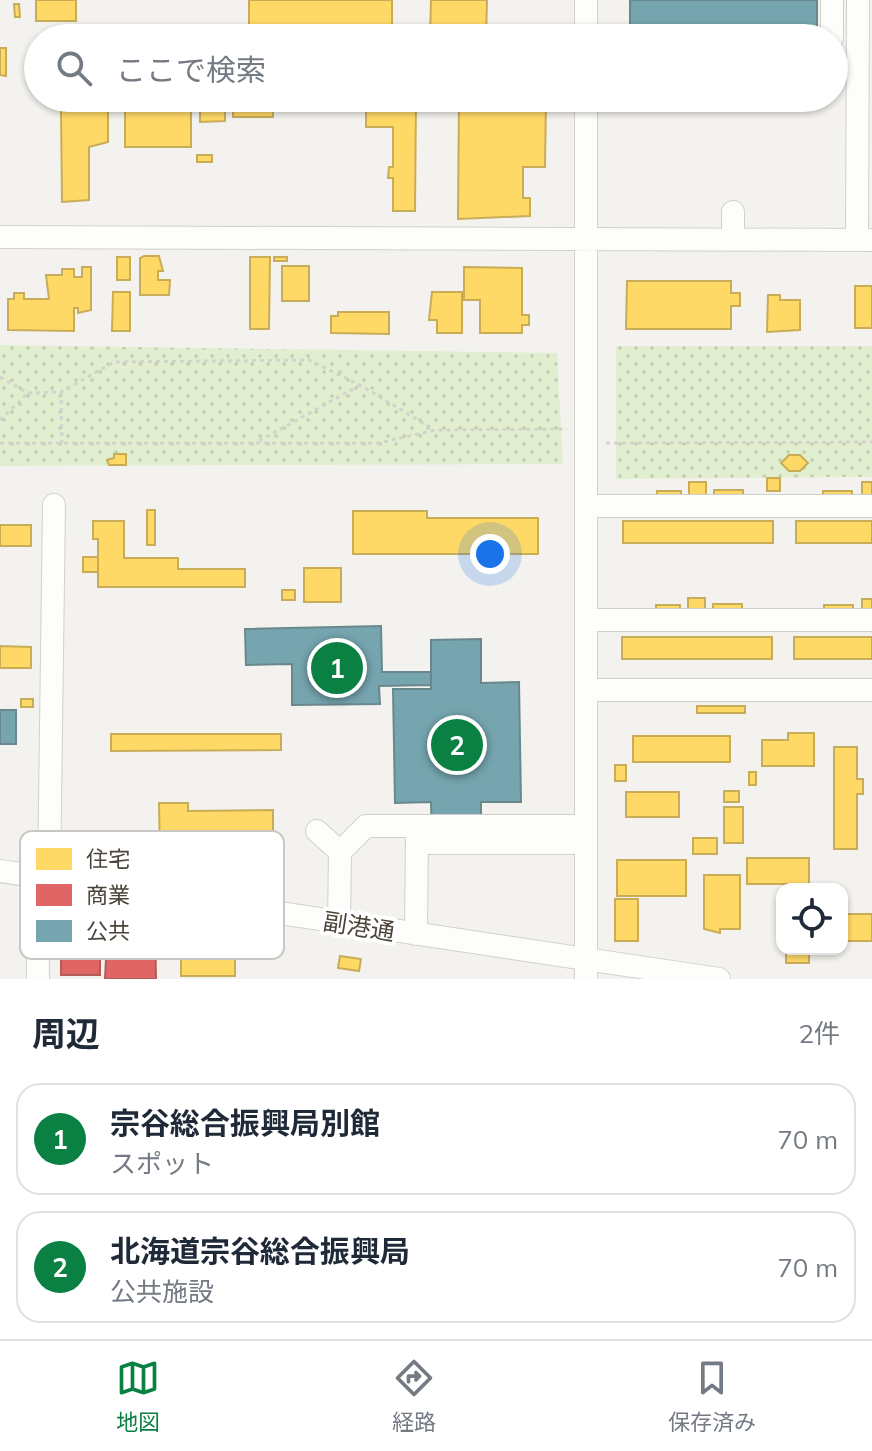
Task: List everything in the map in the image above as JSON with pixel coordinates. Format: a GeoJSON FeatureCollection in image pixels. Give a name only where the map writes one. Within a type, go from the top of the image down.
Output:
{"type":"FeatureCollection","features":[{"type":"Feature","properties":{"kind":"street"},"geometry":{"type":"LineString","coordinates":[[586,0],[586,24]]}},
{"type":"Feature","properties":{"kind":"street"},"geometry":{"type":"LineString","coordinates":[[832,0],[832,24]]}},
{"type":"Feature","properties":{"kind":"street"},"geometry":{"type":"LineString","coordinates":[[0,237],[864,240],[858,0]]}},
{"type":"Feature","properties":{"kind":"street"},"geometry":{"type":"LineString","coordinates":[[586,112],[586,970]]}},
{"type":"Feature","properties":{"kind":"street"},"geometry":{"type":"LineString","coordinates":[[733,212],[733,239]]}},
{"type":"Feature","properties":{"kind":"street"},"geometry":{"type":"LineString","coordinates":[[44,831],[54,505]]}},
{"type":"Feature","properties":{"kind":"street"},"geometry":{"type":"LineString","coordinates":[[586,506],[872,506]]}},
{"type":"Feature","properties":{"kind":"street"},"geometry":{"type":"LineString","coordinates":[[586,620],[872,620]]}},
{"type":"Feature","properties":{"kind":"street"},"geometry":{"type":"LineString","coordinates":[[586,690],[872,690]]}},
{"type":"Feature","properties":{"kind":"street"},"geometry":{"type":"LineString","coordinates":[[339,923],[340,852],[366,826],[417,834],[586,834]]}},
{"type":"Feature","properties":{"kind":"street"},"geometry":{"type":"LineString","coordinates":[[317,831],[340,852]]}},
{"type":"Feature","properties":{"kind":"street"},"geometry":{"type":"LineString","coordinates":[[416,934],[417,834]]}},
{"type":"Feature","properties":{"kind":"street","name":"副港通"},"geometry":{"type":"LineString","coordinates":[[0,871],[20,874]]}},
{"type":"Feature","properties":{"kind":"street","name":"副港通"},"geometry":{"type":"LineString","coordinates":[[284,915],[416,934],[586,970],[719,979]]}},
{"type":"Feature","properties":{"kind":"street"},"geometry":{"type":"LineString","coordinates":[[38,979],[39,959]]}},
{"type":"Feature","properties":{"kind":"path"},"geometry":{"type":"LineString","coordinates":[[0,377],[28,393],[61,392],[114,362],[309,360],[360,385],[435,430]]}},
{"type":"Feature","properties":{"kind":"path"},"geometry":{"type":"LineString","coordinates":[[256,443],[360,385]]}},
{"type":"Feature","properties":{"kind":"path"},"geometry":{"type":"LineString","coordinates":[[61,392],[62,443]]}},
{"type":"Feature","properties":{"kind":"path"},"geometry":{"type":"LineString","coordinates":[[0,420],[28,393]]}},
{"type":"Feature","properties":{"kind":"path"},"geometry":{"type":"LineString","coordinates":[[0,443],[379,443],[435,430],[872,442]]}},
{"type":"Feature","properties":{"kind":"green space"},"geometry":{"type":"Polygon","coordinates":[[[0,345],[557,353],[563,464],[0,466],[0,345]]]}},
{"type":"Feature","properties":{"kind":"green space"},"geometry":{"type":"Polygon","coordinates":[[[616,346],[872,346],[872,477],[616,479],[616,346]]]}},
{"type":"Feature","properties":{"kind":"building: 住宅"},"geometry":{"type":"Polygon","coordinates":[[[36,0],[76,0],[76,21],[36,21],[36,0]]]}},
{"type":"Feature","properties":{"kind":"building: 住宅"},"geometry":{"type":"Polygon","coordinates":[[[249,0],[392,0],[392,24],[249,24],[249,0]]]}},
{"type":"Feature","properties":{"kind":"building: 住宅"},"geometry":{"type":"Polygon","coordinates":[[[431,0],[487,0],[486,24],[430,24],[431,0]]]}},
{"type":"Feature","properties":{"kind":"building: 住宅"},"geometry":{"type":"Polygon","coordinates":[[[14,4],[19,4],[20,17],[15,17],[14,4]]]}},
{"type":"Feature","properties":{"kind":"building: 住宅"},"geometry":{"type":"Polygon","coordinates":[[[0,48],[6,48],[6,76],[0,75],[0,48]]]}},
{"type":"Feature","properties":{"kind":"building: 住宅"},"geometry":{"type":"Polygon","coordinates":[[[61,112],[108,112],[108,142],[89,147],[89,200],[62,202],[61,112]]]}},
{"type":"Feature","properties":{"kind":"building: 住宅"},"geometry":{"type":"Polygon","coordinates":[[[125,112],[191,112],[191,147],[125,147],[125,112]]]}},
{"type":"Feature","properties":{"kind":"building: 住宅"},"geometry":{"type":"Polygon","coordinates":[[[200,112],[225,112],[225,121],[200,122],[200,112]]]}},
{"type":"Feature","properties":{"kind":"building: 住宅"},"geometry":{"type":"Polygon","coordinates":[[[233,112],[273,112],[273,117],[233,117],[233,112]]]}},
{"type":"Feature","properties":{"kind":"building: 住宅"},"geometry":{"type":"Polygon","coordinates":[[[366,112],[416,112],[415,211],[393,211],[393,178],[388,178],[389,167],[393,167],[393,127],[366,127],[366,112]]]}},
{"type":"Feature","properties":{"kind":"building: 住宅"},"geometry":{"type":"Polygon","coordinates":[[[459,112],[546,112],[545,167],[523,167],[523,198],[530,198],[530,216],[458,219],[459,112]]]}},
{"type":"Feature","properties":{"kind":"building: 住宅"},"geometry":{"type":"Polygon","coordinates":[[[197,155],[212,155],[212,162],[197,162],[197,155]]]}},
{"type":"Feature","properties":{"kind":"building: 住宅"},"geometry":{"type":"Polygon","coordinates":[[[159,256],[163,271],[158,271],[158,280],[170,280],[169,295],[140,295],[140,258],[159,256]]]}},
{"type":"Feature","properties":{"kind":"building: 住宅"},"geometry":{"type":"Polygon","coordinates":[[[117,257],[130,257],[130,280],[117,280],[117,257]]]}},
{"type":"Feature","properties":{"kind":"building: 住宅"},"geometry":{"type":"Polygon","coordinates":[[[250,257],[270,257],[269,329],[250,329],[250,257]]]}},
{"type":"Feature","properties":{"kind":"building: 住宅"},"geometry":{"type":"Polygon","coordinates":[[[274,257],[287,257],[287,261],[274,261],[274,257]]]}},
{"type":"Feature","properties":{"kind":"building: 住宅"},"geometry":{"type":"Polygon","coordinates":[[[282,266],[309,266],[309,301],[282,301],[282,266]]]}},
{"type":"Feature","properties":{"kind":"building: 住宅"},"geometry":{"type":"Polygon","coordinates":[[[82,267],[91,267],[91,310],[78,313],[78,308],[74,308],[74,331],[8,330],[8,299],[14,299],[14,293],[24,293],[24,299],[49,299],[46,275],[62,275],[62,269],[74,269],[74,277],[82,277],[82,267]]]}},
{"type":"Feature","properties":{"kind":"building: 住宅"},"geometry":{"type":"Polygon","coordinates":[[[464,267],[522,268],[522,315],[529,315],[529,325],[522,325],[522,333],[480,333],[480,300],[464,300],[464,267]]]}},
{"type":"Feature","properties":{"kind":"building: 住宅"},"geometry":{"type":"Polygon","coordinates":[[[627,281],[731,281],[731,293],[740,293],[740,306],[731,306],[731,329],[626,329],[627,281]]]}},
{"type":"Feature","properties":{"kind":"building: 住宅"},"geometry":{"type":"Polygon","coordinates":[[[855,286],[872,286],[872,328],[855,328],[855,286]]]}},
{"type":"Feature","properties":{"kind":"building: 住宅"},"geometry":{"type":"Polygon","coordinates":[[[113,292],[130,292],[130,331],[112,331],[113,292]]]}},
{"type":"Feature","properties":{"kind":"building: 住宅"},"geometry":{"type":"Polygon","coordinates":[[[432,292],[462,292],[462,333],[437,333],[437,320],[429,320],[432,292]]]}},
{"type":"Feature","properties":{"kind":"building: 住宅"},"geometry":{"type":"Polygon","coordinates":[[[768,295],[780,295],[780,300],[800,300],[800,330],[767,332],[768,295]]]}},
{"type":"Feature","properties":{"kind":"building: 住宅"},"geometry":{"type":"Polygon","coordinates":[[[338,312],[389,312],[389,334],[331,333],[331,316],[338,316],[338,312]]]}},
{"type":"Feature","properties":{"kind":"building: 住宅"},"geometry":{"type":"Polygon","coordinates":[[[114,454],[126,454],[126,465],[109,465],[107,460],[114,458],[114,454]]]}},
{"type":"Feature","properties":{"kind":"building: 住宅"},"geometry":{"type":"Polygon","coordinates":[[[789,455],[800,455],[808,463],[800,471],[789,471],[781,463],[789,455]]]}},
{"type":"Feature","properties":{"kind":"building: 住宅"},"geometry":{"type":"Polygon","coordinates":[[[767,478],[780,478],[780,491],[767,491],[767,478]]]}},
{"type":"Feature","properties":{"kind":"building: 住宅"},"geometry":{"type":"Polygon","coordinates":[[[689,482],[706,482],[706,495],[689,495],[689,482]]]}},
{"type":"Feature","properties":{"kind":"building: 住宅"},"geometry":{"type":"Polygon","coordinates":[[[862,482],[872,482],[872,496],[862,496],[862,482]]]}},
{"type":"Feature","properties":{"kind":"building: 住宅"},"geometry":{"type":"Polygon","coordinates":[[[714,490],[743,490],[743,496],[714,496],[714,490]]]}},
{"type":"Feature","properties":{"kind":"building: 住宅"},"geometry":{"type":"Polygon","coordinates":[[[657,491],[681,491],[681,496],[657,496],[657,491]]]}},
{"type":"Feature","properties":{"kind":"building: 住宅"},"geometry":{"type":"Polygon","coordinates":[[[823,491],[852,491],[852,495],[823,495],[823,491]]]}},
{"type":"Feature","properties":{"kind":"building: 住宅"},"geometry":{"type":"Polygon","coordinates":[[[147,510],[155,510],[155,545],[147,545],[147,510]]]}},
{"type":"Feature","properties":{"kind":"building: 住宅"},"geometry":{"type":"Polygon","coordinates":[[[353,511],[427,511],[427,518],[538,518],[538,554],[353,554],[353,511]]]}},
{"type":"Feature","properties":{"kind":"building: 住宅"},"geometry":{"type":"Polygon","coordinates":[[[93,521],[124,521],[124,558],[178,558],[178,569],[245,569],[245,587],[98,587],[98,539],[93,539],[93,521]]]}},
{"type":"Feature","properties":{"kind":"building: 住宅"},"geometry":{"type":"Polygon","coordinates":[[[623,521],[773,521],[773,543],[623,543],[623,521]]]}},
{"type":"Feature","properties":{"kind":"building: 住宅"},"geometry":{"type":"Polygon","coordinates":[[[796,521],[872,521],[872,543],[796,543],[796,521]]]}},
{"type":"Feature","properties":{"kind":"building: 住宅"},"geometry":{"type":"Polygon","coordinates":[[[0,525],[31,525],[31,546],[0,546],[0,525]]]}},
{"type":"Feature","properties":{"kind":"building: 住宅"},"geometry":{"type":"Polygon","coordinates":[[[83,557],[98,557],[98,572],[83,572],[83,557]]]}},
{"type":"Feature","properties":{"kind":"building: 住宅"},"geometry":{"type":"Polygon","coordinates":[[[304,568],[341,568],[341,602],[304,602],[304,568]]]}},
{"type":"Feature","properties":{"kind":"building: 住宅"},"geometry":{"type":"Polygon","coordinates":[[[282,590],[295,590],[295,600],[282,600],[282,590]]]}},
{"type":"Feature","properties":{"kind":"building: 住宅"},"geometry":{"type":"Polygon","coordinates":[[[688,598],[705,598],[705,609],[688,609],[688,598]]]}},
{"type":"Feature","properties":{"kind":"building: 住宅"},"geometry":{"type":"Polygon","coordinates":[[[862,599],[872,599],[872,610],[862,610],[862,599]]]}},
{"type":"Feature","properties":{"kind":"building: 住宅"},"geometry":{"type":"Polygon","coordinates":[[[713,604],[742,604],[742,610],[713,610],[713,604]]]}},
{"type":"Feature","properties":{"kind":"building: 住宅"},"geometry":{"type":"Polygon","coordinates":[[[656,605],[680,605],[680,610],[656,610],[656,605]]]}},
{"type":"Feature","properties":{"kind":"building: 住宅"},"geometry":{"type":"Polygon","coordinates":[[[824,605],[853,605],[853,610],[824,610],[824,605]]]}},
{"type":"Feature","properties":{"kind":"building: 住宅"},"geometry":{"type":"Polygon","coordinates":[[[622,637],[772,637],[772,659],[622,659],[622,637]]]}},
{"type":"Feature","properties":{"kind":"building: 住宅"},"geometry":{"type":"Polygon","coordinates":[[[794,637],[872,637],[872,659],[794,659],[794,637]]]}},
{"type":"Feature","properties":{"kind":"building: 住宅"},"geometry":{"type":"Polygon","coordinates":[[[0,646],[31,647],[31,668],[0,668],[0,646]]]}},
{"type":"Feature","properties":{"kind":"building: 住宅"},"geometry":{"type":"Polygon","coordinates":[[[21,699],[33,699],[33,707],[21,707],[21,699]]]}},
{"type":"Feature","properties":{"kind":"building: 住宅"},"geometry":{"type":"Polygon","coordinates":[[[697,706],[745,706],[745,713],[697,713],[697,706]]]}},
{"type":"Feature","properties":{"kind":"building: 住宅"},"geometry":{"type":"Polygon","coordinates":[[[788,733],[814,733],[814,766],[762,766],[762,740],[788,740],[788,733]]]}},
{"type":"Feature","properties":{"kind":"building: 住宅"},"geometry":{"type":"Polygon","coordinates":[[[111,734],[281,734],[281,750],[111,751],[111,734]]]}},
{"type":"Feature","properties":{"kind":"building: 住宅"},"geometry":{"type":"Polygon","coordinates":[[[633,736],[730,736],[730,762],[633,762],[633,736]]]}},
{"type":"Feature","properties":{"kind":"building: 住宅"},"geometry":{"type":"Polygon","coordinates":[[[834,747],[857,747],[857,779],[863,779],[863,794],[857,794],[857,849],[834,849],[834,747]]]}},
{"type":"Feature","properties":{"kind":"building: 住宅"},"geometry":{"type":"Polygon","coordinates":[[[615,765],[626,765],[626,781],[615,781],[615,765]]]}},
{"type":"Feature","properties":{"kind":"building: 住宅"},"geometry":{"type":"Polygon","coordinates":[[[749,772],[756,772],[756,785],[749,785],[749,772]]]}},
{"type":"Feature","properties":{"kind":"building: 住宅"},"geometry":{"type":"Polygon","coordinates":[[[724,791],[739,791],[739,802],[724,802],[724,791]]]}},
{"type":"Feature","properties":{"kind":"building: 住宅"},"geometry":{"type":"Polygon","coordinates":[[[626,792],[679,792],[679,817],[626,817],[626,792]]]}},
{"type":"Feature","properties":{"kind":"building: 住宅"},"geometry":{"type":"Polygon","coordinates":[[[159,803],[188,803],[188,811],[273,810],[273,831],[160,831],[159,803]]]}},
{"type":"Feature","properties":{"kind":"building: 住宅"},"geometry":{"type":"Polygon","coordinates":[[[724,807],[743,807],[743,843],[724,843],[724,807]]]}},
{"type":"Feature","properties":{"kind":"building: 住宅"},"geometry":{"type":"Polygon","coordinates":[[[693,838],[717,838],[717,854],[693,854],[693,838]]]}},
{"type":"Feature","properties":{"kind":"building: 住宅"},"geometry":{"type":"Polygon","coordinates":[[[747,858],[809,858],[809,883],[747,884],[747,858]]]}},
{"type":"Feature","properties":{"kind":"building: 住宅"},"geometry":{"type":"Polygon","coordinates":[[[617,860],[686,860],[686,896],[617,896],[617,860]]]}},
{"type":"Feature","properties":{"kind":"building: 住宅"},"geometry":{"type":"Polygon","coordinates":[[[704,875],[740,875],[740,929],[720,929],[720,933],[704,929],[704,875]]]}},
{"type":"Feature","properties":{"kind":"building: 住宅"},"geometry":{"type":"Polygon","coordinates":[[[615,899],[638,899],[638,941],[615,941],[615,899]]]}},
{"type":"Feature","properties":{"kind":"building: 住宅"},"geometry":{"type":"Polygon","coordinates":[[[848,914],[872,914],[872,941],[848,941],[848,914]]]}},
{"type":"Feature","properties":{"kind":"building: 住宅"},"geometry":{"type":"Polygon","coordinates":[[[786,955],[809,955],[809,963],[786,963],[786,955]]]}},
{"type":"Feature","properties":{"kind":"building: 住宅"},"geometry":{"type":"Polygon","coordinates":[[[340,956],[361,959],[359,971],[338,968],[340,956]]]}},
{"type":"Feature","properties":{"kind":"building: 住宅"},"geometry":{"type":"Polygon","coordinates":[[[181,959],[235,959],[235,976],[181,976],[181,959]]]}},
{"type":"Feature","properties":{"kind":"building: 商業"},"geometry":{"type":"Polygon","coordinates":[[[61,959],[100,959],[100,975],[61,975],[61,959]]]}},
{"type":"Feature","properties":{"kind":"building: 商業"},"geometry":{"type":"Polygon","coordinates":[[[106,959],[156,959],[156,979],[105,979],[106,959]]]}},
{"type":"Feature","properties":{"kind":"building: 公共"},"geometry":{"type":"Polygon","coordinates":[[[630,0],[817,0],[817,24],[630,24],[630,0]]]}},
{"type":"Feature","properties":{"kind":"building: 公共"},"geometry":{"type":"Polygon","coordinates":[[[381,626],[382,672],[431,672],[431,685],[379,686],[380,704],[292,705],[292,664],[246,665],[245,629],[381,626]]]}},
{"type":"Feature","properties":{"kind":"building: 公共"},"geometry":{"type":"Polygon","coordinates":[[[481,639],[481,683],[519,682],[521,802],[481,802],[481,837],[432,837],[431,802],[395,803],[393,689],[431,689],[431,640],[481,639]]]}},
{"type":"Feature","properties":{"kind":"building: 公共"},"geometry":{"type":"Polygon","coordinates":[[[0,710],[16,710],[16,744],[0,744],[0,710]]]}},
{"type":"Feature","properties":{"kind":"place","name":"宗谷総合振興局別館"},"geometry":{"type":"Point","coordinates":[337,668]}},
{"type":"Feature","properties":{"kind":"place","name":"北海道宗谷総合振興局"},"geometry":{"type":"Point","coordinates":[457,745]}}]}
